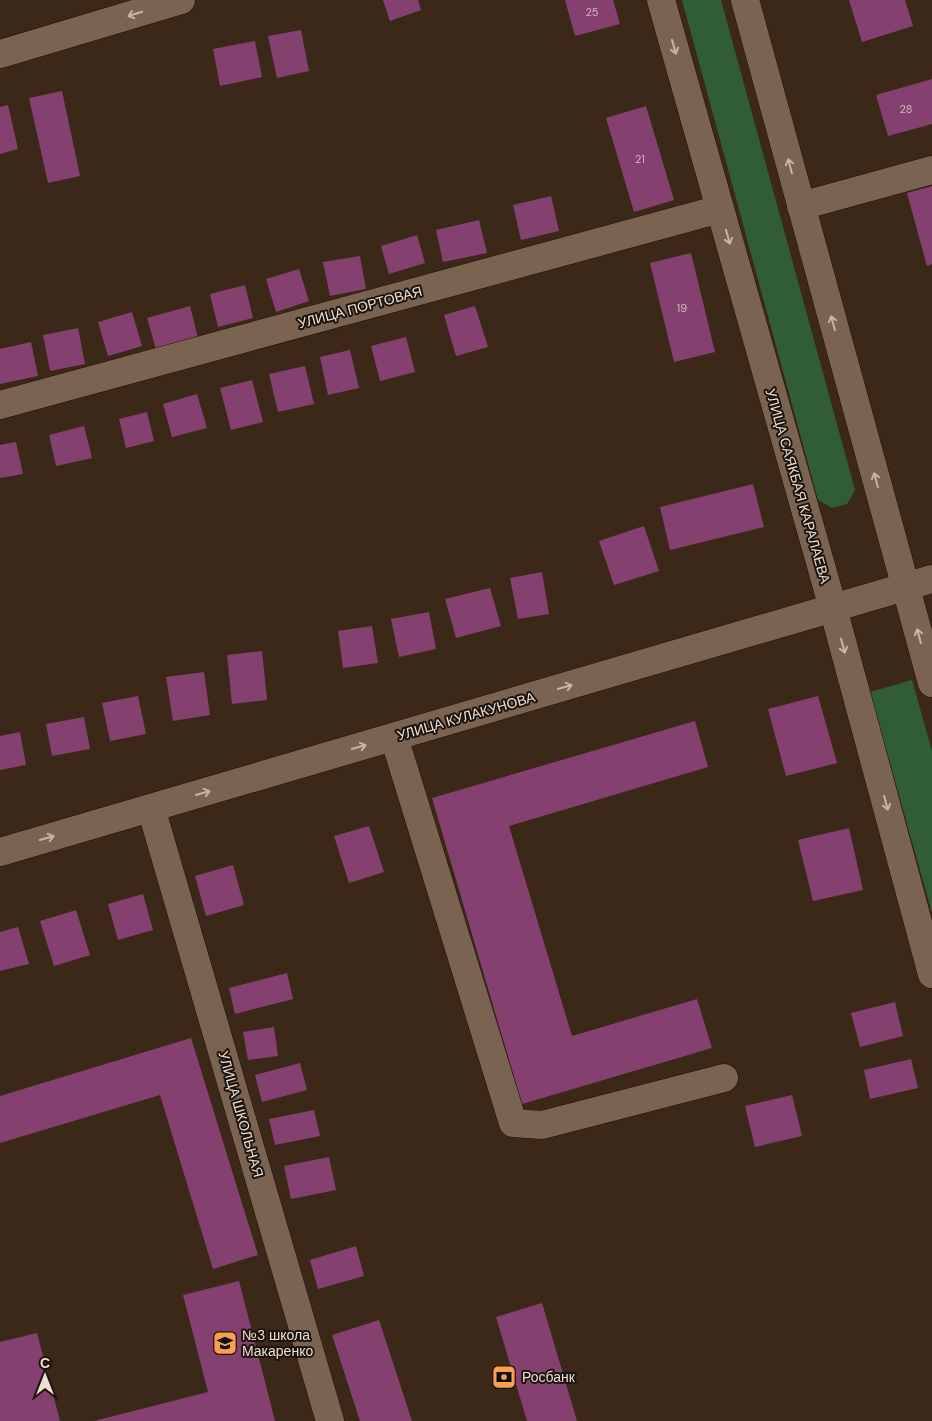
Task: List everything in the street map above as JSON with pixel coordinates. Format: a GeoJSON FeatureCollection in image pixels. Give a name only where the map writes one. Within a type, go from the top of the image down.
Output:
{"type":"FeatureCollection","features":[{"type":"Feature","properties":{"kind":"street"},"geometry":{"type":"LineString","coordinates":[[0,54],[181,0]]}},
{"type":"Feature","properties":{"kind":"street","name":"УЛИЦА САЯКБАЯ КАРАЛАЕВА"},"geometry":{"type":"LineString","coordinates":[[661,0],[833,608],[932,974]]}},
{"type":"Feature","properties":{"kind":"street"},"geometry":{"type":"LineString","coordinates":[[745,0],[932,683]]}},
{"type":"Feature","properties":{"kind":"street"},"geometry":{"type":"LineString","coordinates":[[801,206],[932,170]]}},
{"type":"Feature","properties":{"kind":"street","name":"УЛИЦА ПОРТОВАЯ"},"geometry":{"type":"LineString","coordinates":[[0,405],[720,209]]}},
{"type":"Feature","properties":{"kind":"street","name":"УЛИЦА КУЛАКУНОВА"},"geometry":{"type":"LineString","coordinates":[[0,852],[932,579]]}},
{"type":"Feature","properties":{"kind":"street"},"geometry":{"type":"LineString","coordinates":[[394,737],[513,1123],[542,1125],[724,1078]]}},
{"type":"Feature","properties":{"kind":"street","name":"УЛИЦА ШКОЛЬНАЯ"},"geometry":{"type":"LineString","coordinates":[[151,808],[330,1421]]}},
{"type":"Feature","properties":{"kind":"green space"},"geometry":{"type":"Polygon","coordinates":[[[682,0],[721,0],[855,490],[847,504],[832,508],[818,500],[682,0]]]}},
{"type":"Feature","properties":{"kind":"green space"},"geometry":{"type":"Polygon","coordinates":[[[912,680],[932,751],[932,913],[870,692],[912,680]]]}},
{"type":"Feature","properties":{"kind":"building"},"geometry":{"type":"Polygon","coordinates":[[[383,0],[418,0],[421,10],[390,21],[383,0]]]}},
{"type":"Feature","properties":{"kind":"building"},"geometry":{"type":"Polygon","coordinates":[[[565,0],[613,0],[620,24],[575,36],[565,0]]]}},
{"type":"Feature","properties":{"kind":"building"},"geometry":{"type":"Polygon","coordinates":[[[849,0],[905,0],[913,26],[862,42],[849,0]]]}},
{"type":"Feature","properties":{"kind":"building"},"geometry":{"type":"Polygon","coordinates":[[[301,30],[309,71],[277,78],[268,36],[301,30]]]}},
{"type":"Feature","properties":{"kind":"building"},"geometry":{"type":"Polygon","coordinates":[[[255,41],[262,77],[220,86],[213,49],[255,41]]]}},
{"type":"Feature","properties":{"kind":"building"},"geometry":{"type":"Polygon","coordinates":[[[932,79],[932,124],[888,136],[876,95],[932,79]]]}},
{"type":"Feature","properties":{"kind":"building"},"geometry":{"type":"Polygon","coordinates":[[[62,91],[80,176],[48,183],[29,98],[62,91]]]}},
{"type":"Feature","properties":{"kind":"building"},"geometry":{"type":"Polygon","coordinates":[[[8,105],[18,149],[0,154],[0,107],[8,105]]]}},
{"type":"Feature","properties":{"kind":"building"},"geometry":{"type":"Polygon","coordinates":[[[646,106],[674,200],[634,212],[606,118],[646,106]]]}},
{"type":"Feature","properties":{"kind":"building"},"geometry":{"type":"Polygon","coordinates":[[[932,186],[932,264],[927,266],[907,193],[932,186]]]}},
{"type":"Feature","properties":{"kind":"building"},"geometry":{"type":"Polygon","coordinates":[[[551,196],[559,231],[521,240],[513,205],[551,196]]]}},
{"type":"Feature","properties":{"kind":"building"},"geometry":{"type":"Polygon","coordinates":[[[479,220],[487,253],[443,262],[436,230],[479,220]]]}},
{"type":"Feature","properties":{"kind":"building"},"geometry":{"type":"Polygon","coordinates":[[[417,235],[425,263],[389,274],[381,246],[417,235]]]}},
{"type":"Feature","properties":{"kind":"building"},"geometry":{"type":"Polygon","coordinates":[[[691,253],[715,352],[674,362],[650,263],[691,253]]]}},
{"type":"Feature","properties":{"kind":"building"},"geometry":{"type":"Polygon","coordinates":[[[360,256],[366,289],[330,296],[323,262],[360,256]]]}},
{"type":"Feature","properties":{"kind":"building"},"geometry":{"type":"Polygon","coordinates":[[[299,269],[309,301],[276,312],[266,279],[299,269]]]}},
{"type":"Feature","properties":{"kind":"building"},"geometry":{"type":"Polygon","coordinates":[[[245,285],[253,318],[218,327],[210,294],[245,285]]]}},
{"type":"Feature","properties":{"kind":"building"},"geometry":{"type":"Polygon","coordinates":[[[190,306],[198,338],[156,349],[147,318],[190,306]]]}},
{"type":"Feature","properties":{"kind":"building"},"geometry":{"type":"Polygon","coordinates":[[[475,306],[488,347],[456,356],[444,315],[475,306]]]}},
{"type":"Feature","properties":{"kind":"building"},"geometry":{"type":"Polygon","coordinates":[[[132,312],[142,346],[108,356],[98,322],[132,312]]]}},
{"type":"Feature","properties":{"kind":"building"},"geometry":{"type":"Polygon","coordinates":[[[78,328],[85,364],[50,371],[43,335],[78,328]]]}},
{"type":"Feature","properties":{"kind":"building"},"geometry":{"type":"Polygon","coordinates":[[[406,337],[415,372],[380,381],[371,346],[406,337]]]}},
{"type":"Feature","properties":{"kind":"building"},"geometry":{"type":"Polygon","coordinates":[[[31,342],[38,376],[0,384],[0,349],[31,342]]]}},
{"type":"Feature","properties":{"kind":"building"},"geometry":{"type":"Polygon","coordinates":[[[350,350],[359,388],[328,395],[320,357],[350,350]]]}},
{"type":"Feature","properties":{"kind":"building"},"geometry":{"type":"Polygon","coordinates":[[[305,366],[314,404],[278,412],[269,374],[305,366]]]}},
{"type":"Feature","properties":{"kind":"building"},"geometry":{"type":"Polygon","coordinates":[[[252,380],[263,422],[231,430],[220,388],[252,380]]]}},
{"type":"Feature","properties":{"kind":"building"},"geometry":{"type":"Polygon","coordinates":[[[197,394],[207,428],[172,437],[163,404],[197,394]]]}},
{"type":"Feature","properties":{"kind":"building"},"geometry":{"type":"Polygon","coordinates":[[[147,412],[154,441],[126,448],[119,419],[147,412]]]}},
{"type":"Feature","properties":{"kind":"building"},"geometry":{"type":"Polygon","coordinates":[[[84,426],[92,458],[56,466],[49,435],[84,426]]]}},
{"type":"Feature","properties":{"kind":"building"},"geometry":{"type":"Polygon","coordinates":[[[16,442],[23,474],[0,478],[0,445],[16,442]]]}},
{"type":"Feature","properties":{"kind":"building"},"geometry":{"type":"Polygon","coordinates":[[[753,484],[764,527],[670,550],[660,507],[753,484]]]}},
{"type":"Feature","properties":{"kind":"building"},"geometry":{"type":"Polygon","coordinates":[[[644,526],[659,571],[614,585],[599,541],[644,526]]]}},
{"type":"Feature","properties":{"kind":"building"},"geometry":{"type":"Polygon","coordinates":[[[542,572],[549,614],[518,619],[510,578],[542,572]]]}},
{"type":"Feature","properties":{"kind":"building"},"geometry":{"type":"Polygon","coordinates":[[[490,588],[501,626],[456,638],[445,599],[490,588]]]}},
{"type":"Feature","properties":{"kind":"building"},"geometry":{"type":"Polygon","coordinates":[[[429,612],[436,649],[399,657],[391,619],[429,612]]]}},
{"type":"Feature","properties":{"kind":"building"},"geometry":{"type":"Polygon","coordinates":[[[372,626],[378,663],[343,668],[338,631],[372,626]]]}},
{"type":"Feature","properties":{"kind":"building"},"geometry":{"type":"Polygon","coordinates":[[[262,651],[267,700],[232,704],[227,655],[262,651]]]}},
{"type":"Feature","properties":{"kind":"building"},"geometry":{"type":"Polygon","coordinates":[[[204,672],[210,715],[173,721],[166,677],[204,672]]]}},
{"type":"Feature","properties":{"kind":"building"},"geometry":{"type":"Polygon","coordinates":[[[138,696],[146,734],[110,741],[102,703],[138,696]]]}},
{"type":"Feature","properties":{"kind":"building"},"geometry":{"type":"Polygon","coordinates":[[[818,696],[837,763],[786,776],[768,709],[818,696]]]}},
{"type":"Feature","properties":{"kind":"building"},"geometry":{"type":"Polygon","coordinates":[[[84,717],[90,749],[52,756],[46,724],[84,717]]]}},
{"type":"Feature","properties":{"kind":"building"},"geometry":{"type":"Polygon","coordinates":[[[695,721],[708,767],[509,826],[572,1036],[697,999],[712,1048],[522,1104],[432,798],[695,721]]]}},
{"type":"Feature","properties":{"kind":"building"},"geometry":{"type":"Polygon","coordinates":[[[20,732],[26,765],[0,770],[0,736],[20,732]]]}},
{"type":"Feature","properties":{"kind":"building"},"geometry":{"type":"Polygon","coordinates":[[[369,826],[384,872],[349,883],[334,836],[369,826]]]}},
{"type":"Feature","properties":{"kind":"building"},"geometry":{"type":"Polygon","coordinates":[[[849,828],[863,890],[813,901],[798,840],[849,828]]]}},
{"type":"Feature","properties":{"kind":"building"},"geometry":{"type":"Polygon","coordinates":[[[233,865],[244,905],[206,916],[195,876],[233,865]]]}},
{"type":"Feature","properties":{"kind":"building"},"geometry":{"type":"Polygon","coordinates":[[[143,894],[153,930],[118,940],[108,904],[143,894]]]}},
{"type":"Feature","properties":{"kind":"building"},"geometry":{"type":"Polygon","coordinates":[[[76,910],[90,955],[54,966],[40,921],[76,910]]]}},
{"type":"Feature","properties":{"kind":"building"},"geometry":{"type":"Polygon","coordinates":[[[18,927],[29,964],[0,971],[0,932],[18,927]]]}},
{"type":"Feature","properties":{"kind":"building"},"geometry":{"type":"Polygon","coordinates":[[[287,973],[293,999],[235,1014],[229,988],[287,973]]]}},
{"type":"Feature","properties":{"kind":"building"},"geometry":{"type":"Polygon","coordinates":[[[895,1002],[903,1036],[860,1047],[851,1013],[895,1002]]]}},
{"type":"Feature","properties":{"kind":"building"},"geometry":{"type":"Polygon","coordinates":[[[274,1027],[278,1056],[248,1060],[243,1032],[274,1027]]]}},
{"type":"Feature","properties":{"kind":"building"},"geometry":{"type":"Polygon","coordinates":[[[191,1038],[258,1255],[213,1269],[160,1095],[0,1143],[0,1096],[191,1038]]]}},
{"type":"Feature","properties":{"kind":"building"},"geometry":{"type":"Polygon","coordinates":[[[911,1059],[918,1088],[870,1099],[864,1070],[911,1059]]]}},
{"type":"Feature","properties":{"kind":"building"},"geometry":{"type":"Polygon","coordinates":[[[300,1063],[307,1090],[262,1102],[255,1075],[300,1063]]]}},
{"type":"Feature","properties":{"kind":"building"},"geometry":{"type":"Polygon","coordinates":[[[792,1095],[802,1136],[755,1147],[745,1106],[792,1095]]]}},
{"type":"Feature","properties":{"kind":"building"},"geometry":{"type":"Polygon","coordinates":[[[314,1110],[320,1136],[275,1145],[269,1119],[314,1110]]]}},
{"type":"Feature","properties":{"kind":"building"},"geometry":{"type":"Polygon","coordinates":[[[329,1157],[336,1190],[291,1199],[284,1166],[329,1157]]]}},
{"type":"Feature","properties":{"kind":"building"},"geometry":{"type":"Polygon","coordinates":[[[356,1246],[364,1276],[318,1289],[310,1260],[356,1246]]]}},
{"type":"Feature","properties":{"kind":"building","name":"№3 школа Макаренко"},"geometry":{"type":"Polygon","coordinates":[[[239,1281],[275,1421],[94,1421],[208,1392],[183,1295],[239,1281]]]}},
{"type":"Feature","properties":{"kind":"building"},"geometry":{"type":"Polygon","coordinates":[[[542,1303],[577,1421],[527,1421],[496,1317],[542,1303]]]}},
{"type":"Feature","properties":{"kind":"building"},"geometry":{"type":"Polygon","coordinates":[[[379,1320],[412,1421],[360,1421],[332,1335],[379,1320]]]}},
{"type":"Feature","properties":{"kind":"building"},"geometry":{"type":"Polygon","coordinates":[[[37,1333],[60,1421],[0,1421],[0,1342],[37,1333]]]}},
{"type":"Feature","properties":{"kind":"place","name":"№3 школа Макаренко"},"geometry":{"type":"Point","coordinates":[225,1343]}},
{"type":"Feature","properties":{"kind":"place","name":"Росбанк"},"geometry":{"type":"Point","coordinates":[504,1377]}}]}
